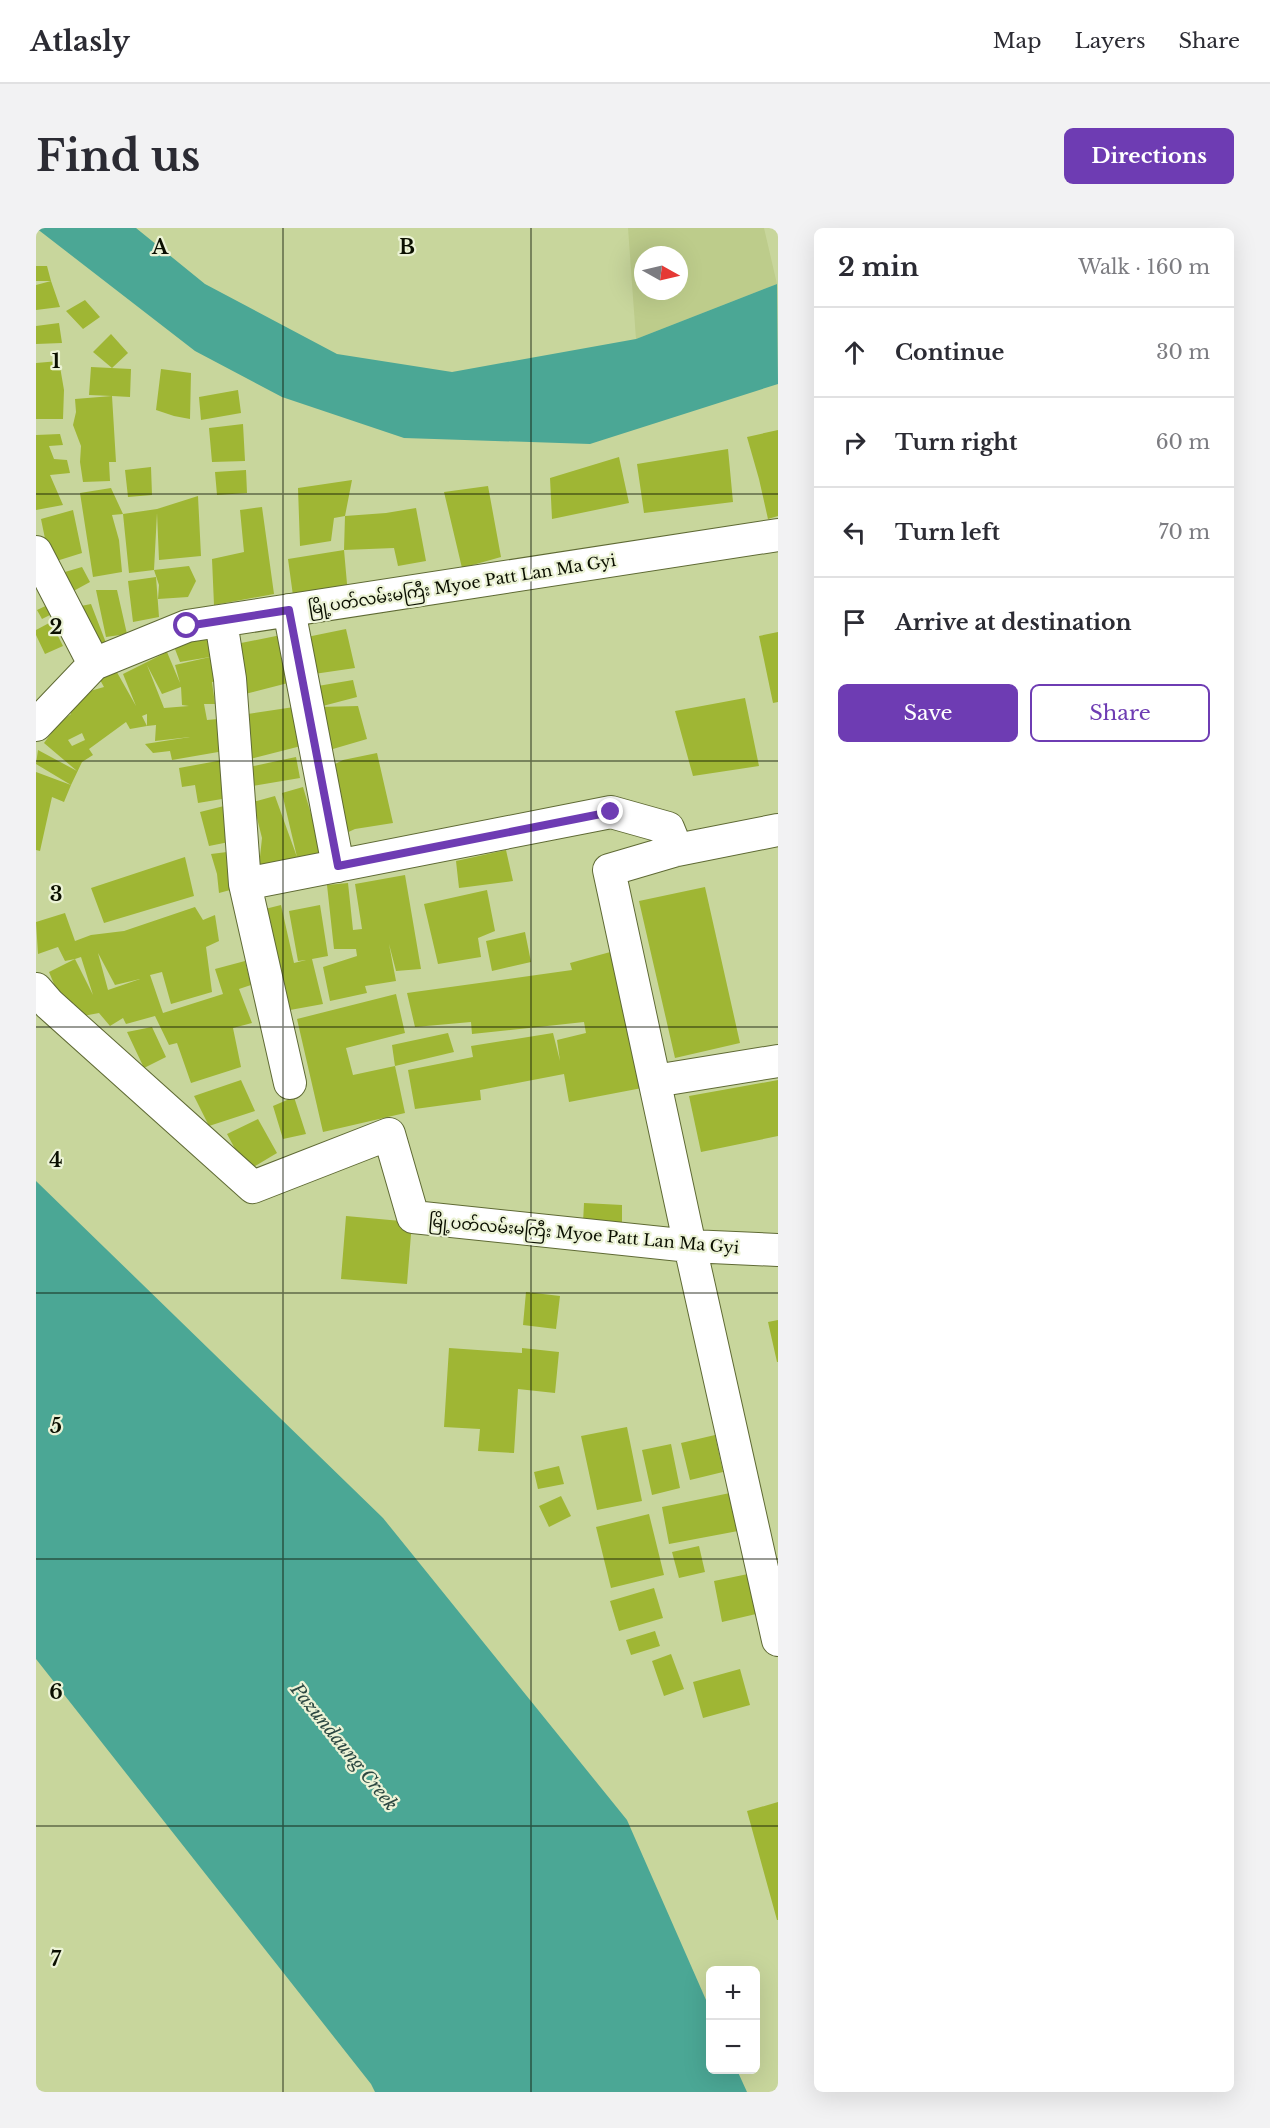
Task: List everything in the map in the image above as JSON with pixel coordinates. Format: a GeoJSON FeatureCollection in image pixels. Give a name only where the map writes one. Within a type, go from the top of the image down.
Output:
{"type":"FeatureCollection","features":[{"type":"Feature","properties":{"kind":"street","name":"မြို့ပတ်လမ်းမကြီး Myoe Patt Lan Ma Gyi"},"geometry":{"type":"LineString","coordinates":[[36,725],[94,664],[187,626],[778,535]]}},
{"type":"Feature","properties":{"kind":"street"},"geometry":{"type":"LineString","coordinates":[[36,552],[94,664]]}},
{"type":"Feature","properties":{"kind":"street"},"geometry":{"type":"LineString","coordinates":[[289,610],[338,866]]}},
{"type":"Feature","properties":{"kind":"street"},"geometry":{"type":"LineString","coordinates":[[221,621],[230,679],[245,884],[290,1083]]}},
{"type":"Feature","properties":{"kind":"street"},"geometry":{"type":"LineString","coordinates":[[245,884],[611,812],[668,828],[677,850]]}},
{"type":"Feature","properties":{"kind":"street"},"geometry":{"type":"LineString","coordinates":[[778,830],[677,850],[609,870],[778,1640]]}},
{"type":"Feature","properties":{"kind":"street","name":"မြို့ပတ်လမ်းမကြီး Myoe Patt Lan Ma Gyi"},"geometry":{"type":"LineString","coordinates":[[36,989],[49,1004],[253,1187],[389,1134],[413,1217],[690,1246],[778,1250]]}},
{"type":"Feature","properties":{"kind":"street"},"geometry":{"type":"LineString","coordinates":[[655,1081],[778,1061]]}},
{"type":"Feature","properties":{"kind":"shaded area"},"geometry":{"type":"Polygon","coordinates":[[[628,228],[764,228],[777,284],[636,339],[628,228]]]}},
{"type":"Feature","properties":{"kind":"water"},"geometry":{"type":"Polygon","coordinates":[[[36,228],[136,228],[205,284],[337,354],[452,372],[636,339],[777,284],[778,384],[590,444],[404,438],[282,397],[195,351],[36,228]]]}},
{"type":"Feature","properties":{"kind":"water","name":"Pazundaung Creek"},"geometry":{"type":"Polygon","coordinates":[[[36,1181],[383,1518],[627,1820],[706,2000],[706,2074],[739,2074],[747,2092],[375,2092],[36,1659],[36,1181]]]}},
{"type":"Feature","properties":{"kind":"building"},"geometry":{"type":"Polygon","coordinates":[[[36,266],[47,266],[51,281],[36,281],[36,266]]]}},
{"type":"Feature","properties":{"kind":"building"},"geometry":{"type":"Polygon","coordinates":[[[51,281],[60,307],[36,310],[36,285],[51,281]]]}},
{"type":"Feature","properties":{"kind":"building"},"geometry":{"type":"Polygon","coordinates":[[[85,300],[100,317],[83,329],[66,311],[85,300]]]}},
{"type":"Feature","properties":{"kind":"building"},"geometry":{"type":"Polygon","coordinates":[[[59,323],[62,343],[36,344],[36,326],[59,323]]]}},
{"type":"Feature","properties":{"kind":"building"},"geometry":{"type":"Polygon","coordinates":[[[111,334],[128,353],[112,368],[93,352],[111,334]]]}},
{"type":"Feature","properties":{"kind":"building"},"geometry":{"type":"Polygon","coordinates":[[[59,361],[64,390],[63,419],[36,419],[36,363],[59,361]]]}},
{"type":"Feature","properties":{"kind":"building"},"geometry":{"type":"Polygon","coordinates":[[[91,367],[131,369],[130,397],[89,395],[91,367]]]}},
{"type":"Feature","properties":{"kind":"building"},"geometry":{"type":"Polygon","coordinates":[[[161,369],[191,373],[190,419],[156,410],[161,369]]]}},
{"type":"Feature","properties":{"kind":"building"},"geometry":{"type":"Polygon","coordinates":[[[238,390],[241,413],[201,420],[199,397],[238,390]]]}},
{"type":"Feature","properties":{"kind":"building"},"geometry":{"type":"Polygon","coordinates":[[[112,396],[116,462],[109,462],[110,481],[83,482],[80,462],[81,446],[73,425],[76,412],[75,399],[112,396]]]}},
{"type":"Feature","properties":{"kind":"building"},"geometry":{"type":"Polygon","coordinates":[[[243,424],[245,461],[212,462],[209,428],[243,424]]]}},
{"type":"Feature","properties":{"kind":"building"},"geometry":{"type":"Polygon","coordinates":[[[778,430],[778,516],[768,519],[747,437],[778,430]]]}},
{"type":"Feature","properties":{"kind":"building"},"geometry":{"type":"Polygon","coordinates":[[[60,434],[63,445],[49,446],[54,459],[67,460],[70,473],[50,475],[63,505],[36,510],[36,435],[60,434]]]}},
{"type":"Feature","properties":{"kind":"building"},"geometry":{"type":"Polygon","coordinates":[[[728,449],[733,502],[644,513],[637,464],[728,449]]]}},
{"type":"Feature","properties":{"kind":"building"},"geometry":{"type":"Polygon","coordinates":[[[619,457],[629,503],[552,519],[550,478],[619,457]]]}},
{"type":"Feature","properties":{"kind":"building"},"geometry":{"type":"Polygon","coordinates":[[[151,467],[152,495],[128,497],[125,470],[151,467]]]}},
{"type":"Feature","properties":{"kind":"building"},"geometry":{"type":"Polygon","coordinates":[[[246,470],[247,493],[217,495],[215,472],[246,470]]]}},
{"type":"Feature","properties":{"kind":"building"},"geometry":{"type":"Polygon","coordinates":[[[352,480],[345,516],[334,518],[331,541],[300,546],[298,488],[352,480]]]}},
{"type":"Feature","properties":{"kind":"building"},"geometry":{"type":"Polygon","coordinates":[[[488,486],[501,557],[462,568],[444,492],[488,486]]]}},
{"type":"Feature","properties":{"kind":"building"},"geometry":{"type":"Polygon","coordinates":[[[111,488],[123,514],[112,515],[119,540],[122,572],[93,577],[80,493],[111,488]]]}},
{"type":"Feature","properties":{"kind":"building"},"geometry":{"type":"Polygon","coordinates":[[[198,496],[201,556],[159,560],[157,513],[154,570],[129,573],[123,514],[157,509],[198,496]]]}},
{"type":"Feature","properties":{"kind":"building"},"geometry":{"type":"Polygon","coordinates":[[[262,507],[274,594],[214,605],[212,559],[244,552],[240,510],[262,507]]]}},
{"type":"Feature","properties":{"kind":"building"},"geometry":{"type":"Polygon","coordinates":[[[416,508],[426,561],[398,566],[394,548],[344,550],[345,516],[416,508]]]}},
{"type":"Feature","properties":{"kind":"building"},"geometry":{"type":"Polygon","coordinates":[[[73,510],[82,553],[50,563],[41,519],[73,510]]]}},
{"type":"Feature","properties":{"kind":"building"},"geometry":{"type":"Polygon","coordinates":[[[344,550],[348,595],[294,603],[288,559],[344,550]]]}},
{"type":"Feature","properties":{"kind":"building"},"geometry":{"type":"Polygon","coordinates":[[[189,566],[196,581],[188,597],[158,599],[159,585],[154,570],[189,566]]]}},
{"type":"Feature","properties":{"kind":"building"},"geometry":{"type":"Polygon","coordinates":[[[82,567],[90,582],[68,594],[58,574],[82,567]]]}},
{"type":"Feature","properties":{"kind":"building"},"geometry":{"type":"Polygon","coordinates":[[[156,577],[159,617],[133,622],[128,581],[156,577]]]}},
{"type":"Feature","properties":{"kind":"building"},"geometry":{"type":"Polygon","coordinates":[[[96,590],[117,590],[127,634],[106,637],[96,590]]]}},
{"type":"Feature","properties":{"kind":"building"},"geometry":{"type":"Polygon","coordinates":[[[52,603],[56,612],[42,619],[37,610],[52,603]]]}},
{"type":"Feature","properties":{"kind":"building"},"geometry":{"type":"Polygon","coordinates":[[[91,604],[108,648],[90,656],[66,609],[91,604]]]}},
{"type":"Feature","properties":{"kind":"building"},"geometry":{"type":"Polygon","coordinates":[[[51,622],[63,646],[45,654],[36,630],[51,622]]]}},
{"type":"Feature","properties":{"kind":"building"},"geometry":{"type":"Polygon","coordinates":[[[346,629],[355,668],[314,674],[307,637],[346,629]]]}},
{"type":"Feature","properties":{"kind":"building"},"geometry":{"type":"Polygon","coordinates":[[[778,632],[778,702],[773,703],[759,636],[778,632]]]}},
{"type":"Feature","properties":{"kind":"building"},"geometry":{"type":"Polygon","coordinates":[[[281,635],[288,683],[245,694],[236,644],[281,635]]]}},
{"type":"Feature","properties":{"kind":"building"},"geometry":{"type":"Polygon","coordinates":[[[213,637],[226,680],[212,682],[215,704],[204,704],[207,720],[218,719],[224,751],[172,760],[170,751],[153,753],[145,744],[190,737],[155,741],[156,725],[130,729],[126,722],[89,749],[93,755],[82,762],[71,785],[36,764],[38,750],[77,771],[44,743],[58,724],[71,714],[65,704],[83,693],[104,687],[99,678],[114,667],[136,706],[123,674],[167,652],[180,683],[175,665],[210,657],[180,662],[173,644],[213,637]],[[147,665],[164,708],[189,706],[182,705],[181,687],[162,694],[147,665]],[[147,714],[142,716],[147,726],[147,714]],[[82,733],[68,740],[72,746],[85,740],[82,733]]]}},
{"type":"Feature","properties":{"kind":"building"},"geometry":{"type":"Polygon","coordinates":[[[353,680],[357,697],[319,707],[358,706],[367,739],[326,751],[312,687],[353,680]]]}},
{"type":"Feature","properties":{"kind":"building"},"geometry":{"type":"Polygon","coordinates":[[[745,698],[759,766],[693,776],[675,711],[745,698]]]}},
{"type":"Feature","properties":{"kind":"building"},"geometry":{"type":"Polygon","coordinates":[[[294,707],[301,746],[246,760],[241,715],[294,707]]]}},
{"type":"Feature","properties":{"kind":"building"},"geometry":{"type":"Polygon","coordinates":[[[377,753],[393,823],[355,829],[342,835],[329,767],[343,760],[377,753]]]}},
{"type":"Feature","properties":{"kind":"building"},"geometry":{"type":"Polygon","coordinates":[[[296,757],[300,778],[253,786],[249,767],[296,757]]]}},
{"type":"Feature","properties":{"kind":"building"},"geometry":{"type":"Polygon","coordinates":[[[223,760],[228,798],[198,803],[195,785],[182,787],[179,768],[223,760]]]}},
{"type":"Feature","properties":{"kind":"building"},"geometry":{"type":"Polygon","coordinates":[[[36,772],[71,785],[64,802],[52,797],[40,851],[36,850],[36,772]]]}},
{"type":"Feature","properties":{"kind":"building"},"geometry":{"type":"Polygon","coordinates":[[[303,787],[323,854],[259,866],[262,838],[253,802],[275,796],[297,857],[282,793],[303,787]]]}},
{"type":"Feature","properties":{"kind":"building"},"geometry":{"type":"Polygon","coordinates":[[[228,805],[234,841],[209,846],[200,812],[228,805]]]}},
{"type":"Feature","properties":{"kind":"building"},"geometry":{"type":"Polygon","coordinates":[[[506,850],[513,881],[459,888],[456,861],[506,850]]]}},
{"type":"Feature","properties":{"kind":"building"},"geometry":{"type":"Polygon","coordinates":[[[227,852],[234,889],[219,893],[217,874],[211,854],[227,852]]]}},
{"type":"Feature","properties":{"kind":"building"},"geometry":{"type":"Polygon","coordinates":[[[185,857],[194,896],[104,923],[91,888],[185,857]]]}},
{"type":"Feature","properties":{"kind":"building"},"geometry":{"type":"Polygon","coordinates":[[[405,875],[421,969],[396,971],[389,944],[396,981],[365,986],[367,993],[330,1001],[323,967],[357,956],[356,949],[334,949],[327,885],[348,883],[353,930],[362,929],[355,884],[405,875]]]}},
{"type":"Feature","properties":{"kind":"building"},"geometry":{"type":"Polygon","coordinates":[[[705,887],[740,1043],[675,1058],[639,901],[705,887]]]}},
{"type":"Feature","properties":{"kind":"building"},"geometry":{"type":"Polygon","coordinates":[[[487,890],[495,931],[478,938],[481,957],[438,964],[424,904],[487,890]]]}},
{"type":"Feature","properties":{"kind":"building"},"geometry":{"type":"Polygon","coordinates":[[[281,905],[294,963],[306,960],[298,961],[289,911],[320,905],[328,956],[312,959],[323,1004],[290,1010],[265,909],[281,905]]]}},
{"type":"Feature","properties":{"kind":"building"},"geometry":{"type":"Polygon","coordinates":[[[195,907],[203,920],[215,915],[219,941],[206,947],[212,992],[171,1004],[162,972],[150,975],[163,1013],[223,994],[215,969],[245,961],[251,985],[239,989],[252,1023],[233,1028],[241,1067],[191,1083],[177,1043],[169,1045],[155,1016],[126,1024],[123,1018],[110,1026],[99,1013],[83,1016],[73,1003],[64,1008],[49,972],[75,959],[65,961],[58,947],[38,954],[36,922],[65,913],[75,941],[91,935],[124,931],[195,907]],[[98,953],[108,990],[140,979],[115,985],[98,953]],[[81,957],[75,959],[93,995],[81,957]]]}},
{"type":"Feature","properties":{"kind":"building"},"geometry":{"type":"Polygon","coordinates":[[[525,932],[531,962],[492,971],[486,941],[525,932]]]}},
{"type":"Feature","properties":{"kind":"building"},"geometry":{"type":"Polygon","coordinates":[[[614,951],[642,1088],[569,1102],[564,1074],[480,1090],[481,1100],[415,1109],[408,1070],[473,1057],[471,1046],[553,1033],[560,1061],[557,1040],[586,1033],[584,1022],[472,1034],[471,1022],[415,1027],[407,993],[572,970],[570,963],[614,951]]]}},
{"type":"Feature","properties":{"kind":"building"},"geometry":{"type":"Polygon","coordinates":[[[396,994],[405,1033],[346,1048],[353,1075],[395,1066],[405,1113],[323,1132],[297,1019],[396,994]]]}},
{"type":"Feature","properties":{"kind":"building"},"geometry":{"type":"Polygon","coordinates":[[[152,1027],[166,1057],[144,1068],[127,1032],[152,1027]]]}},
{"type":"Feature","properties":{"kind":"building"},"geometry":{"type":"Polygon","coordinates":[[[448,1033],[454,1052],[395,1066],[392,1045],[448,1033]]]}},
{"type":"Feature","properties":{"kind":"building"},"geometry":{"type":"Polygon","coordinates":[[[241,1080],[255,1111],[209,1126],[194,1096],[241,1080]]]}},
{"type":"Feature","properties":{"kind":"building"},"geometry":{"type":"Polygon","coordinates":[[[778,1080],[778,1136],[701,1152],[689,1096],[778,1080]]]}},
{"type":"Feature","properties":{"kind":"building"},"geometry":{"type":"Polygon","coordinates":[[[294,1097],[306,1134],[283,1139],[273,1106],[294,1097]]]}},
{"type":"Feature","properties":{"kind":"building"},"geometry":{"type":"Polygon","coordinates":[[[258,1119],[277,1153],[247,1171],[227,1134],[258,1119]]]}},
{"type":"Feature","properties":{"kind":"building"},"geometry":{"type":"Polygon","coordinates":[[[584,1203],[622,1205],[622,1224],[583,1223],[584,1203]]]}},
{"type":"Feature","properties":{"kind":"building"},"geometry":{"type":"Polygon","coordinates":[[[346,1216],[412,1222],[407,1284],[341,1279],[346,1216]]]}},
{"type":"Feature","properties":{"kind":"building"},"geometry":{"type":"Polygon","coordinates":[[[526,1292],[560,1296],[556,1329],[523,1325],[526,1292]]]}},
{"type":"Feature","properties":{"kind":"building"},"geometry":{"type":"Polygon","coordinates":[[[778,1320],[778,1362],[777,1362],[768,1322],[778,1320]]]}},
{"type":"Feature","properties":{"kind":"building"},"geometry":{"type":"Polygon","coordinates":[[[449,1348],[522,1353],[522,1348],[559,1352],[555,1393],[518,1389],[514,1453],[478,1451],[480,1429],[444,1427],[449,1348]]]}},
{"type":"Feature","properties":{"kind":"building"},"geometry":{"type":"Polygon","coordinates":[[[627,1427],[642,1501],[597,1510],[581,1436],[627,1427]]]}},
{"type":"Feature","properties":{"kind":"building"},"geometry":{"type":"Polygon","coordinates":[[[715,1435],[723,1472],[690,1480],[681,1443],[715,1435]]]}},
{"type":"Feature","properties":{"kind":"building"},"geometry":{"type":"Polygon","coordinates":[[[671,1444],[680,1488],[652,1495],[642,1450],[671,1444]]]}},
{"type":"Feature","properties":{"kind":"building"},"geometry":{"type":"Polygon","coordinates":[[[559,1466],[564,1484],[538,1489],[534,1472],[559,1466]]]}},
{"type":"Feature","properties":{"kind":"building"},"geometry":{"type":"Polygon","coordinates":[[[730,1493],[738,1531],[669,1544],[662,1507],[730,1493]]]}},
{"type":"Feature","properties":{"kind":"building"},"geometry":{"type":"Polygon","coordinates":[[[561,1496],[571,1516],[549,1527],[539,1506],[561,1496]]]}},
{"type":"Feature","properties":{"kind":"building"},"geometry":{"type":"Polygon","coordinates":[[[649,1514],[664,1575],[611,1588],[596,1527],[649,1514]]]}},
{"type":"Feature","properties":{"kind":"building"},"geometry":{"type":"Polygon","coordinates":[[[699,1546],[705,1572],[679,1578],[672,1552],[699,1546]]]}},
{"type":"Feature","properties":{"kind":"building"},"geometry":{"type":"Polygon","coordinates":[[[748,1574],[756,1614],[722,1622],[714,1581],[748,1574]]]}},
{"type":"Feature","properties":{"kind":"building"},"geometry":{"type":"Polygon","coordinates":[[[654,1588],[663,1618],[619,1631],[610,1601],[654,1588]]]}},
{"type":"Feature","properties":{"kind":"building"},"geometry":{"type":"Polygon","coordinates":[[[655,1631],[660,1646],[631,1655],[626,1640],[655,1631]]]}},
{"type":"Feature","properties":{"kind":"building"},"geometry":{"type":"Polygon","coordinates":[[[671,1654],[684,1689],[664,1696],[652,1661],[671,1654]]]}},
{"type":"Feature","properties":{"kind":"building"},"geometry":{"type":"Polygon","coordinates":[[[740,1669],[750,1705],[703,1718],[693,1682],[740,1669]]]}},
{"type":"Feature","properties":{"kind":"building"},"geometry":{"type":"Polygon","coordinates":[[[778,1802],[778,1920],[777,1920],[747,1811],[778,1802]]]}},
{"type":"Feature","properties":{"kind":"route"},"geometry":{"type":"LineString","coordinates":[[187,626],[289,610],[338,866],[611,812]]}}]}
